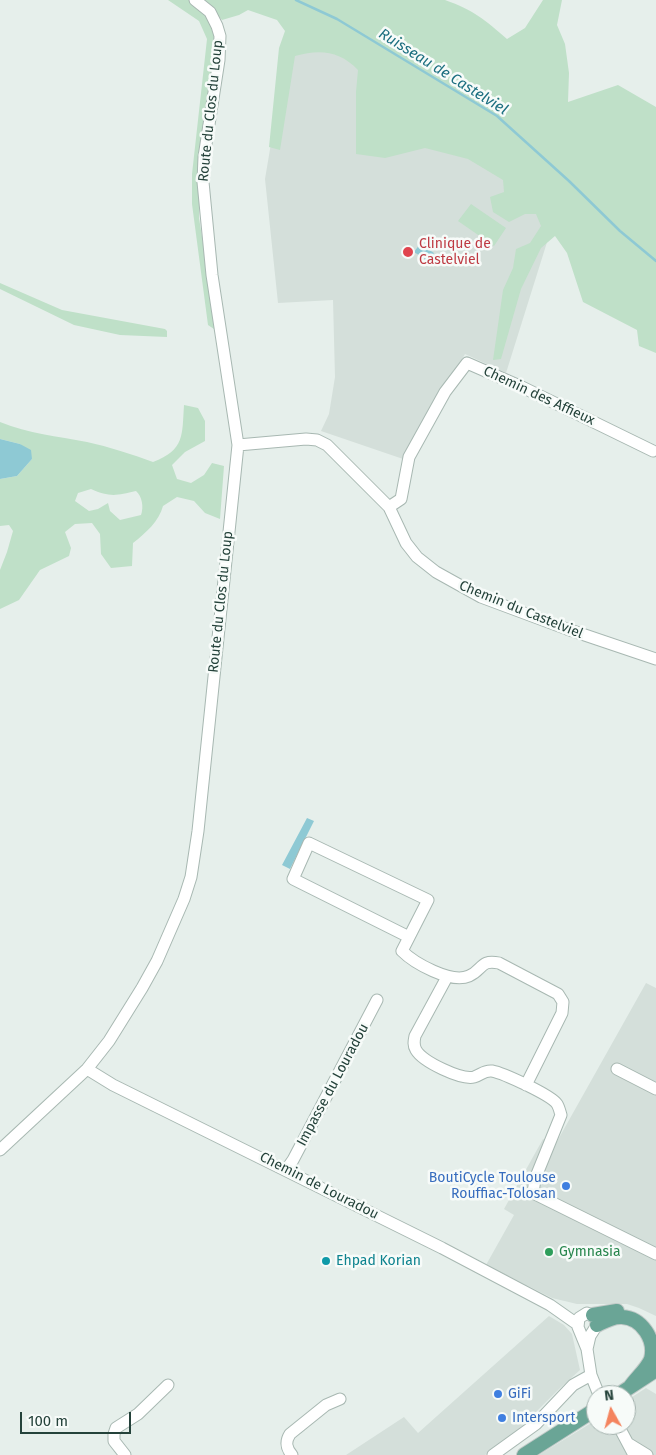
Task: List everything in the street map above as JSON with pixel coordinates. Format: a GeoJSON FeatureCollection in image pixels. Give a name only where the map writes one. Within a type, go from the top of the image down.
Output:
{"type":"FeatureCollection","features":[{"type":"Feature","properties":{"kind":"main road"},"geometry":{"type":"LineString","coordinates":[[587,1324],[616,1311],[640,1315],[656,1326]]}},
{"type":"Feature","properties":{"kind":"main road"},"geometry":{"type":"LineString","coordinates":[[587,1324],[623,1316],[637,1321],[645,1330],[651,1343],[652,1356],[647,1366],[631,1385]]}},
{"type":"Feature","properties":{"kind":"main road"},"geometry":{"type":"LineString","coordinates":[[633,1385],[656,1370]]}},
{"type":"Feature","properties":{"kind":"main road"},"geometry":{"type":"LineString","coordinates":[[524,1455],[586,1415]]}},
{"type":"Feature","properties":{"kind":"street","name":"Route du Clos du Loup"},"geometry":{"type":"LineString","coordinates":[[0,1150],[87,1070],[109,1041],[150,974],[177,917],[191,877],[198,831],[238,445],[212,275],[202,182],[219,60],[220,36],[210,12],[195,0]]}},
{"type":"Feature","properties":{"kind":"street","name":"Chemin des Affieux"},"geometry":{"type":"LineString","coordinates":[[388,507],[401,499],[409,457],[445,392],[467,363],[522,387],[653,451]]}},
{"type":"Feature","properties":{"kind":"street","name":"Chemin du Castelviel"},"geometry":{"type":"LineString","coordinates":[[238,445],[317,440],[327,445],[388,507],[406,543],[426,566],[481,596],[567,630],[656,659]]}},
{"type":"Feature","properties":{"kind":"street"},"geometry":{"type":"LineString","coordinates":[[409,937],[293,879],[309,843],[428,900],[402,951],[410,959],[447,977],[466,978],[472,975],[484,963],[499,963],[558,994],[563,1002],[562,1013],[526,1085]]}},
{"type":"Feature","properties":{"kind":"street"},"geometry":{"type":"LineString","coordinates":[[447,977],[415,1036],[413,1042],[420,1056],[456,1075],[475,1077],[488,1070],[494,1071],[550,1098],[557,1104],[561,1115],[535,1179],[533,1193],[656,1254]]}},
{"type":"Feature","properties":{"kind":"street","name":"Impasse du Louradou"},"geometry":{"type":"LineString","coordinates":[[286,1170],[377,1000]]}},
{"type":"Feature","properties":{"kind":"street"},"geometry":{"type":"LineString","coordinates":[[617,1069],[656,1089]]}},
{"type":"Feature","properties":{"kind":"street","name":"Chemin de Louradou"},"geometry":{"type":"LineString","coordinates":[[87,1070],[113,1085],[442,1248],[587,1324]]}},
{"type":"Feature","properties":{"kind":"street"},"geometry":{"type":"LineString","coordinates":[[587,1324],[587,1349],[591,1375],[595,1385]]}},
{"type":"Feature","properties":{"kind":"street"},"geometry":{"type":"LineString","coordinates":[[493,1455],[536,1424],[579,1380],[591,1375]]}},
{"type":"Feature","properties":{"kind":"street"},"geometry":{"type":"LineString","coordinates":[[126,1455],[114,1441],[116,1428],[138,1414],[168,1386]]}},
{"type":"Feature","properties":{"kind":"street"},"geometry":{"type":"LineString","coordinates":[[292,1455],[287,1445],[290,1434],[326,1405],[340,1399]]}},
{"type":"Feature","properties":{"kind":"street"},"geometry":{"type":"LineString","coordinates":[[624,1435],[632,1450],[647,1455]]}},
{"type":"Feature","properties":{"kind":"shaded area","name":"Clinique de Castelviel"},"geometry":{"type":"Polygon","coordinates":[[[288,42],[366,59],[559,204],[506,373],[465,354],[408,452],[406,460],[321,431],[329,414],[335,377],[333,300],[278,303],[265,179],[288,42]]]}},
{"type":"Feature","properties":{"kind":"shaded area"},"geometry":{"type":"Polygon","coordinates":[[[646,983],[656,988],[656,1316],[627,1304],[577,1304],[552,1298],[486,1265],[514,1215],[504,1209],[543,1139],[555,1145],[646,983]]]}},
{"type":"Feature","properties":{"kind":"shaded area"},"geometry":{"type":"Polygon","coordinates":[[[549,1316],[564,1325],[572,1334],[580,1370],[534,1414],[520,1431],[485,1455],[346,1455],[404,1417],[418,1433],[549,1316]]]}},
{"type":"Feature","properties":{"kind":"shaded area"},"geometry":{"type":"Polygon","coordinates":[[[646,1388],[656,1394],[656,1455],[539,1455],[586,1426],[586,1435],[636,1435],[636,1394],[646,1388]]]}},
{"type":"Feature","properties":{"kind":"green space"},"geometry":{"type":"Polygon","coordinates":[[[168,0],[193,0],[203,10],[215,28],[215,49],[199,179],[199,218],[217,331],[208,325],[192,204],[192,174],[207,39],[199,21],[168,0]]]}},
{"type":"Feature","properties":{"kind":"green space"},"geometry":{"type":"Polygon","coordinates":[[[203,0],[445,0],[479,16],[507,39],[525,28],[543,0],[562,0],[557,25],[565,44],[569,73],[568,102],[618,85],[656,107],[656,353],[639,346],[637,330],[583,302],[567,253],[555,236],[541,248],[521,289],[501,359],[493,360],[503,290],[513,268],[516,249],[530,243],[541,226],[536,214],[525,214],[509,222],[493,212],[490,197],[504,192],[503,180],[468,159],[425,148],[385,158],[356,154],[358,70],[337,55],[321,52],[295,56],[280,150],[269,147],[279,48],[285,31],[277,20],[248,10],[222,20],[203,0]]]}},
{"type":"Feature","properties":{"kind":"green space"},"geometry":{"type":"Polygon","coordinates":[[[471,204],[506,228],[494,246],[458,221],[471,204]]]}},
{"type":"Feature","properties":{"kind":"green space"},"geometry":{"type":"Polygon","coordinates":[[[0,283],[62,310],[165,329],[167,337],[120,335],[74,325],[0,289],[0,283]]]}},
{"type":"Feature","properties":{"kind":"green space"},"geometry":{"type":"Polygon","coordinates":[[[184,405],[198,408],[205,421],[205,441],[185,452],[172,465],[177,479],[191,483],[204,475],[212,463],[224,466],[220,519],[205,513],[194,501],[177,497],[163,506],[151,526],[133,543],[132,566],[111,568],[101,554],[100,534],[92,523],[75,524],[65,532],[71,548],[69,556],[40,570],[19,600],[0,609],[0,570],[13,531],[9,525],[0,526],[0,479],[17,476],[32,459],[20,444],[0,439],[0,422],[32,432],[104,446],[153,462],[171,452],[180,440],[184,405]],[[91,489],[78,493],[75,501],[89,511],[98,509],[108,503],[110,511],[120,520],[141,515],[142,502],[136,491],[113,495],[91,489]]]}},
{"type":"Feature","properties":{"kind":"water"},"geometry":{"type":"Polygon","coordinates":[[[420,244],[434,253],[428,261],[414,252],[420,244]]]}},
{"type":"Feature","properties":{"kind":"water"},"geometry":{"type":"Polygon","coordinates":[[[0,439],[20,444],[31,450],[32,459],[17,476],[0,479],[0,439]]]}},
{"type":"Feature","properties":{"kind":"water"},"geometry":{"type":"Polygon","coordinates":[[[307,818],[314,821],[290,869],[282,865],[307,818]]]}},
{"type":"Feature","properties":{"kind":"waterway","name":"Ruisseau de Castelviel"},"geometry":{"type":"LineString","coordinates":[[296,0],[337,19],[497,116],[569,181],[620,231],[656,261]]}},
{"type":"Feature","properties":{"kind":"place","name":"Clinique de Castelviel"},"geometry":{"type":"Point","coordinates":[408,252]}},
{"type":"Feature","properties":{"kind":"place","name":"BoutiCycle Toulouse Rouffiac-Tolosan"},"geometry":{"type":"Point","coordinates":[566,1186]}},
{"type":"Feature","properties":{"kind":"place","name":"Gymnasia"},"geometry":{"type":"Point","coordinates":[549,1252]}},
{"type":"Feature","properties":{"kind":"place","name":"Ehpad Korian"},"geometry":{"type":"Point","coordinates":[326,1261]}},
{"type":"Feature","properties":{"kind":"place","name":"GiFi"},"geometry":{"type":"Point","coordinates":[498,1394]}},
{"type":"Feature","properties":{"kind":"place","name":"Intersport"},"geometry":{"type":"Point","coordinates":[502,1418]}}]}
